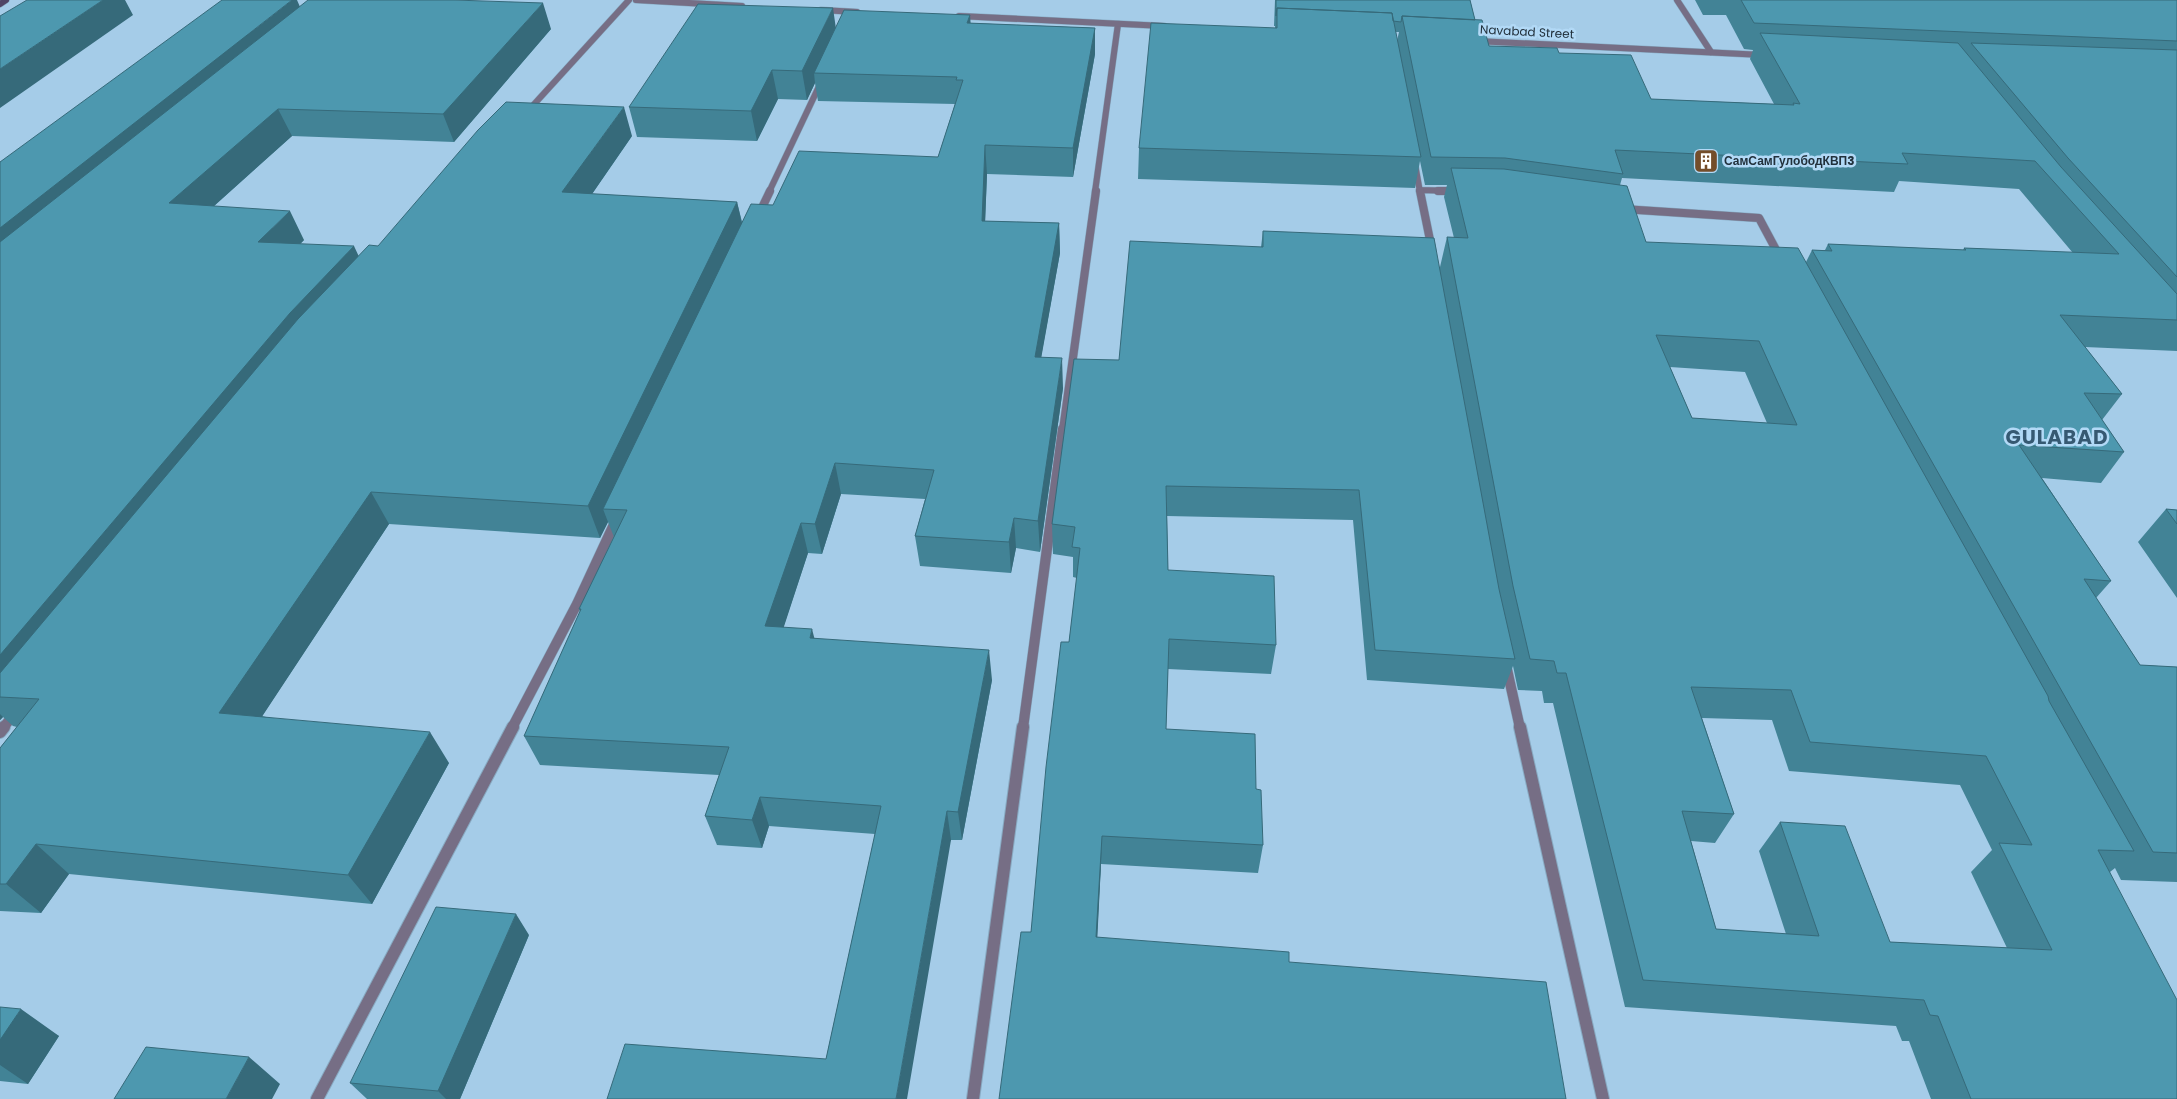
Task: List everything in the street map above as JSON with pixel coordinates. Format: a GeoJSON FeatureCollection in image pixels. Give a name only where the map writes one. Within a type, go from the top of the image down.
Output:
{"type":"FeatureCollection","features":[{"type":"Feature","properties":{"kind":"main road"},"geometry":{"type":"LineString","coordinates":[[0,4],[6,0]]}},
{"type":"Feature","properties":{"kind":"street"},"geometry":{"type":"LineString","coordinates":[[523,116],[629,0]]}},
{"type":"Feature","properties":{"kind":"street"},"geometry":{"type":"LineString","coordinates":[[636,0],[745,6]]}},
{"type":"Feature","properties":{"kind":"street"},"geometry":{"type":"LineString","coordinates":[[1677,0],[1711,52]]}},
{"type":"Feature","properties":{"kind":"street"},"geometry":{"type":"LineString","coordinates":[[814,9],[856,14]]}},
{"type":"Feature","properties":{"kind":"street"},"geometry":{"type":"LineString","coordinates":[[952,16],[1176,26]]}},
{"type":"Feature","properties":{"kind":"street"},"geometry":{"type":"LineString","coordinates":[[973,1099],[1118,24]]}},
{"type":"Feature","properties":{"kind":"street","name":"Navabad Street"},"geometry":{"type":"LineString","coordinates":[[1469,41],[1770,55]]}},
{"type":"Feature","properties":{"kind":"street"},"geometry":{"type":"LineString","coordinates":[[755,222],[825,73]]}},
{"type":"Feature","properties":{"kind":"street"},"geometry":{"type":"LineString","coordinates":[[1412,152],[1433,260]]}},
{"type":"Feature","properties":{"kind":"street"},"geometry":{"type":"LineString","coordinates":[[1419,190],[1468,191]]}},
{"type":"Feature","properties":{"kind":"street"},"geometry":{"type":"LineString","coordinates":[[1614,208],[1759,218],[1787,270]]}},
{"type":"Feature","properties":{"kind":"street"},"geometry":{"type":"LineString","coordinates":[[317,1099],[577,604],[623,506]]}},
{"type":"Feature","properties":{"kind":"street"},"geometry":{"type":"LineString","coordinates":[[1504,656],[1603,1099]]}},
{"type":"Feature","properties":{"kind":"street"},"geometry":{"type":"LineString","coordinates":[[0,732],[19,709]]}},
{"type":"Feature","properties":{"kind":"building"},"geometry":{"type":"Polygon","coordinates":[[[27,0],[103,0],[0,69],[0,16],[27,0]]]}},
{"type":"Feature","properties":{"kind":"building"},"geometry":{"type":"Polygon","coordinates":[[[222,0],[292,0],[0,228],[0,162],[222,0]]]}},
{"type":"Feature","properties":{"kind":"building"},"geometry":{"type":"Polygon","coordinates":[[[308,0],[454,0],[543,3],[443,114],[278,109],[169,203],[290,211],[258,242],[354,246],[290,313],[0,655],[0,242],[308,0]]]}},
{"type":"Feature","properties":{"kind":"building"},"geometry":{"type":"Polygon","coordinates":[[[1276,0],[1470,0],[1475,20],[1402,16],[1401,22],[1393,21],[1392,13],[1277,8],[1276,16],[1276,0]]]}},
{"type":"Feature","properties":{"kind":"building"},"geometry":{"type":"Polygon","coordinates":[[[1741,0],[2177,0],[2177,41],[1754,23],[1741,0]]]}},
{"type":"Feature","properties":{"kind":"building"},"geometry":{"type":"Polygon","coordinates":[[[698,4],[833,8],[802,71],[772,70],[751,111],[629,107],[698,4]]]}},
{"type":"Feature","properties":{"kind":"building"},"geometry":{"type":"Polygon","coordinates":[[[1277,8],[1392,13],[1421,157],[1139,148],[1151,23],[1277,28],[1277,8]]]}},
{"type":"Feature","properties":{"kind":"building"},"geometry":{"type":"Polygon","coordinates":[[[844,10],[970,15],[967,23],[1095,28],[1073,148],[985,145],[982,221],[1059,223],[1035,357],[1062,358],[1038,521],[1014,518],[1009,542],[915,536],[934,470],[835,463],[815,524],[801,523],[765,626],[812,629],[810,638],[989,650],[958,812],[947,811],[896,1099],[607,1099],[625,1044],[826,1059],[881,806],[760,797],[752,820],[705,816],[729,747],[524,736],[581,609],[579,609],[627,510],[603,509],[751,204],[773,205],[799,151],[938,157],[963,80],[956,80],[957,77],[814,73],[844,10]]]}},
{"type":"Feature","properties":{"kind":"building"},"geometry":{"type":"Polygon","coordinates":[[[1402,16],[1482,20],[1489,46],[1557,48],[1559,53],[1631,55],[1651,99],[1800,104],[1760,33],[1958,43],[2061,167],[2177,294],[2177,320],[2060,315],[2122,394],[2084,393],[2124,452],[2019,445],[2111,581],[2084,579],[2140,665],[2177,667],[2177,853],[2153,852],[1812,250],[1832,251],[1828,244],[2119,254],[2035,161],[1902,153],[1908,164],[1615,150],[1623,174],[1505,158],[1431,157],[1402,16]]]}},
{"type":"Feature","properties":{"kind":"building"},"geometry":{"type":"Polygon","coordinates":[[[1971,43],[2177,50],[2177,277],[2068,158],[1971,43]]]}},
{"type":"Feature","properties":{"kind":"building"},"geometry":{"type":"Polygon","coordinates":[[[506,102],[624,107],[562,192],[737,202],[588,506],[371,492],[219,713],[430,732],[348,875],[36,844],[6,884],[0,884],[0,748],[39,699],[0,697],[0,673],[298,319],[369,245],[378,246],[478,130],[506,102]]]}},
{"type":"Feature","properties":{"kind":"building"},"geometry":{"type":"Polygon","coordinates":[[[1451,168],[1504,169],[1627,186],[1646,242],[1798,248],[2134,851],[2098,850],[2177,1000],[2177,1099],[1971,1099],[1938,1016],[1930,1015],[1924,1000],[1643,980],[1566,673],[1557,673],[1554,661],[1530,659],[1513,586],[1447,237],[1468,238],[1451,168]],[[1656,335],[1692,418],[1797,425],[1759,341],[1656,335]],[[1691,687],[1734,814],[1682,811],[1716,929],[1819,936],[1780,822],[1845,826],[1890,942],[2052,950],[1999,843],[2032,845],[1986,756],[1810,742],[1791,690],[1691,687]]]}},
{"type":"Feature","properties":{"kind":"building"},"geometry":{"type":"Polygon","coordinates":[[[1263,231],[1434,238],[1499,589],[1515,659],[1375,650],[1359,490],[1166,486],[1168,570],[1274,576],[1276,645],[1169,639],[1166,729],[1255,734],[1256,789],[1261,790],[1263,845],[1102,836],[1096,937],[1289,952],[1289,962],[1546,982],[1566,1099],[999,1099],[1021,932],[1031,932],[1046,767],[1061,642],[1069,642],[1080,548],[1072,547],[1075,527],[1052,524],[1074,359],[1119,360],[1130,241],[1263,247],[1263,231]]]}},
{"type":"Feature","properties":{"kind":"building"},"geometry":{"type":"Polygon","coordinates":[[[2166,509],[2177,510],[2177,524],[2166,509]]]}},
{"type":"Feature","properties":{"kind":"building"},"geometry":{"type":"Polygon","coordinates":[[[436,907],[516,914],[438,1091],[350,1083],[436,907]]]}},
{"type":"Feature","properties":{"kind":"building"},"geometry":{"type":"Polygon","coordinates":[[[0,1007],[21,1009],[0,1040],[0,1007]]]}},
{"type":"Feature","properties":{"kind":"building"},"geometry":{"type":"Polygon","coordinates":[[[146,1047],[249,1057],[226,1099],[114,1099],[146,1047]]]}},
{"type":"Feature","properties":{"kind":"place","name":"СамСамГулободКВП3"},"geometry":{"type":"Point","coordinates":[1706,161]}},
{"type":"Feature","properties":{"kind":"district","name":"GULABAD"},"geometry":{"type":"Point","coordinates":[2057,437]}}]}
